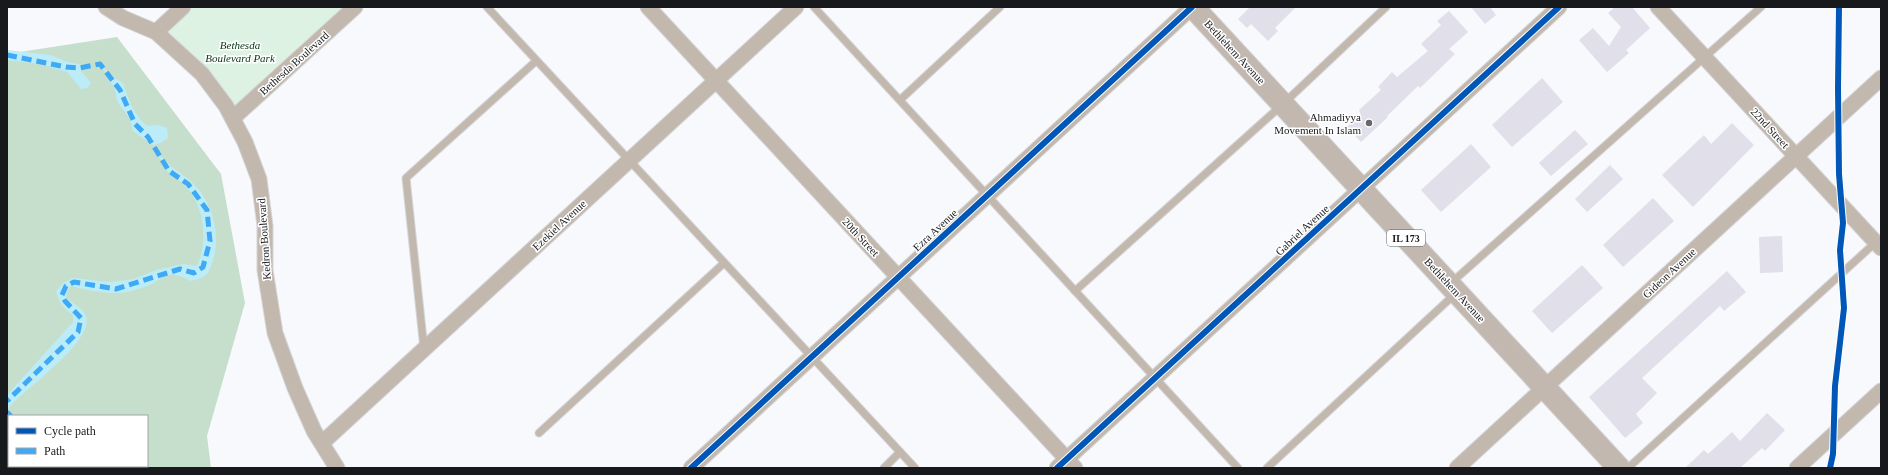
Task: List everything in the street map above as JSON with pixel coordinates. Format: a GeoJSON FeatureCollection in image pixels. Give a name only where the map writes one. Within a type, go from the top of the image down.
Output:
{"type":"FeatureCollection","features":[{"type":"Feature","properties":{"kind":"main road","name":"Bethlehem Avenue"},"geometry":{"type":"LineString","coordinates":[[1193,7],[1619,468]]}},
{"type":"Feature","properties":{"kind":"street","name":"Kedron Boulevard"},"geometry":{"type":"LineString","coordinates":[[106,7],[123,18],[156,32],[202,74],[233,118],[245,142],[259,179],[265,226],[265,270],[275,333],[295,388],[314,431],[337,468]]}},
{"type":"Feature","properties":{"kind":"street"},"geometry":{"type":"LineString","coordinates":[[156,32],[183,7]]}},
{"type":"Feature","properties":{"kind":"street","name":"Bethesda Boulevard"},"geometry":{"type":"LineString","coordinates":[[233,118],[355,7]]}},
{"type":"Feature","properties":{"kind":"street","name":"20th Street"},"geometry":{"type":"LineString","coordinates":[[648,7],[899,278],[1066,465]]}},
{"type":"Feature","properties":{"kind":"street","name":"Ezekiel Avenue"},"geometry":{"type":"LineString","coordinates":[[322,444],[796,7]]}},
{"type":"Feature","properties":{"kind":"street","name":"Ezra Avenue"},"geometry":{"type":"LineString","coordinates":[[691,468],[1193,7]]}},
{"type":"Feature","properties":{"kind":"street","name":"Gabriel Avenue"},"geometry":{"type":"LineString","coordinates":[[1066,465],[1156,378],[1559,7]]}},
{"type":"Feature","properties":{"kind":"street","name":"22nd Street"},"geometry":{"type":"LineString","coordinates":[[1658,7],[1879,243]]}},
{"type":"Feature","properties":{"kind":"street","name":"Gideon Avenue"},"geometry":{"type":"LineString","coordinates":[[1457,468],[1881,78]]}},
{"type":"Feature","properties":{"kind":"street"},"geometry":{"type":"LineString","coordinates":[[1797,468],[1881,391]]}},
{"type":"Feature","properties":{"kind":"lane"},"geometry":{"type":"LineString","coordinates":[[486,7],[915,468]]}},
{"type":"Feature","properties":{"kind":"lane"},"geometry":{"type":"LineString","coordinates":[[814,7],[1238,468]]}},
{"type":"Feature","properties":{"kind":"lane"},"geometry":{"type":"LineString","coordinates":[[900,100],[1000,7]]}},
{"type":"Feature","properties":{"kind":"lane"},"geometry":{"type":"LineString","coordinates":[[1075,291],[1283,104],[1386,7]]}},
{"type":"Feature","properties":{"kind":"lane"},"geometry":{"type":"LineString","coordinates":[[1267,468],[1453,288],[1761,7]]}},
{"type":"Feature","properties":{"kind":"lane"},"geometry":{"type":"LineString","coordinates":[[424,350],[406,178],[536,61]]}},
{"type":"Feature","properties":{"kind":"lane"},"geometry":{"type":"LineString","coordinates":[[1628,468],[1879,243]]}},
{"type":"Feature","properties":{"kind":"lane"},"geometry":{"type":"LineString","coordinates":[[538,433],[724,263]]}},
{"type":"Feature","properties":{"kind":"lane"},"geometry":{"type":"LineString","coordinates":[[884,468],[900,452]]}},
{"type":"Feature","properties":{"kind":"green space","name":"Bethesda Boulevard Park"},"geometry":{"type":"Polygon","coordinates":[[[183,7],[354,7],[233,118],[156,32],[183,7]]]}},
{"type":"Feature","properties":{"kind":"green space"},"geometry":{"type":"Polygon","coordinates":[[[117,37],[221,174],[245,303],[207,436],[211,468],[7,468],[7,54],[117,37]]]}},
{"type":"Feature","properties":{"kind":"water"},"geometry":{"type":"Polygon","coordinates":[[[7,50],[50,55],[68,62],[88,66],[81,71],[91,83],[87,88],[81,89],[67,72],[41,64],[7,60],[7,50]]]}},
{"type":"Feature","properties":{"kind":"water"},"geometry":{"type":"Polygon","coordinates":[[[100,64],[112,76],[123,83],[138,117],[147,126],[158,125],[167,128],[168,138],[153,145],[133,131],[130,119],[117,101],[115,89],[100,64]]]}},
{"type":"Feature","properties":{"kind":"water"},"geometry":{"type":"Polygon","coordinates":[[[158,153],[196,186],[208,204],[215,224],[216,235],[214,257],[209,271],[205,276],[191,281],[181,276],[169,275],[141,288],[119,293],[71,286],[67,291],[66,297],[82,310],[86,316],[86,327],[69,352],[7,410],[7,395],[73,322],[73,315],[62,305],[56,291],[63,283],[73,278],[110,282],[134,279],[156,270],[183,264],[197,266],[203,246],[203,224],[197,203],[185,186],[166,170],[158,153]]]}},
{"type":"Feature","properties":{"kind":"building"},"geometry":{"type":"Polygon","coordinates":[[[1250,7],[1296,7],[1275,28],[1278,31],[1268,41],[1251,24],[1247,28],[1238,19],[1250,7]]]}},
{"type":"Feature","properties":{"kind":"building"},"geometry":{"type":"Polygon","coordinates":[[[1471,7],[1490,7],[1496,15],[1485,24],[1471,7]]]}},
{"type":"Feature","properties":{"kind":"building"},"geometry":{"type":"Polygon","coordinates":[[[1615,7],[1632,7],[1650,28],[1626,50],[1629,53],[1607,72],[1579,40],[1593,28],[1609,46],[1621,27],[1608,13],[1615,7]]]}},
{"type":"Feature","properties":{"kind":"building"},"geometry":{"type":"Polygon","coordinates":[[[1449,11],[1468,32],[1449,49],[1455,54],[1420,88],[1418,86],[1361,142],[1347,127],[1361,115],[1359,110],[1381,90],[1378,87],[1392,72],[1397,77],[1428,51],[1421,44],[1441,25],[1437,21],[1449,11]]]}},
{"type":"Feature","properties":{"kind":"building"},"geometry":{"type":"Polygon","coordinates":[[[1542,78],[1563,102],[1512,147],[1492,125],[1542,78]]]}},
{"type":"Feature","properties":{"kind":"building"},"geometry":{"type":"Polygon","coordinates":[[[1732,123],[1754,145],[1693,207],[1662,175],[1704,135],[1711,144],[1732,123]]]}},
{"type":"Feature","properties":{"kind":"building"},"geometry":{"type":"Polygon","coordinates":[[[1575,130],[1588,144],[1551,176],[1539,163],[1575,130]]]}},
{"type":"Feature","properties":{"kind":"building"},"geometry":{"type":"Polygon","coordinates":[[[1471,144],[1491,167],[1441,212],[1421,190],[1471,144]]]}},
{"type":"Feature","properties":{"kind":"building"},"geometry":{"type":"Polygon","coordinates":[[[1610,165],[1623,179],[1587,212],[1575,199],[1610,165]]]}},
{"type":"Feature","properties":{"kind":"building"},"geometry":{"type":"Polygon","coordinates":[[[1653,198],[1674,221],[1623,267],[1603,245],[1653,198]]]}},
{"type":"Feature","properties":{"kind":"building"},"geometry":{"type":"Polygon","coordinates":[[[1782,236],[1783,272],[1760,273],[1759,237],[1782,236]]]}},
{"type":"Feature","properties":{"kind":"building"},"geometry":{"type":"Polygon","coordinates":[[[1582,265],[1603,288],[1552,333],[1532,311],[1582,265]]]}},
{"type":"Feature","properties":{"kind":"building"},"geometry":{"type":"Polygon","coordinates":[[[1727,271],[1746,292],[1724,311],[1720,306],[1642,378],[1657,393],[1636,414],[1643,423],[1625,438],[1589,397],[1727,271]]]}},
{"type":"Feature","properties":{"kind":"building"},"geometry":{"type":"Polygon","coordinates":[[[1767,413],[1785,430],[1765,451],[1762,448],[1740,468],[1685,468],[1704,450],[1708,454],[1732,432],[1740,441],[1767,413]]]}},
{"type":"Feature","properties":{"kind":"marked path"},"geometry":{"type":"LineString","coordinates":[[7,55],[66,67],[79,68],[100,64],[120,90],[135,124],[148,137],[169,171],[188,184],[207,210],[210,241],[203,267],[194,273],[180,269],[116,289],[74,282],[66,286],[62,295],[65,301],[81,318],[78,332],[7,401]]}},
{"type":"Feature","properties":{"kind":"marked path"},"geometry":{"type":"LineString","coordinates":[[7,412],[10,415]]}},
{"type":"Feature","properties":{"kind":"cycle path"},"geometry":{"type":"LineString","coordinates":[[691,468],[1192,7]]}},
{"type":"Feature","properties":{"kind":"cycle path"},"geometry":{"type":"LineString","coordinates":[[1057,468],[1559,7]]}},
{"type":"Feature","properties":{"kind":"cycle path"},"geometry":{"type":"LineString","coordinates":[[1830,468],[1833,454],[1835,386],[1844,308],[1840,250],[1843,223],[1839,174],[1839,7]]}},
{"type":"Feature","properties":{"kind":"place","name":"Ahmadiyya Movement In Islam"},"geometry":{"type":"Point","coordinates":[1369,123]}}]}
